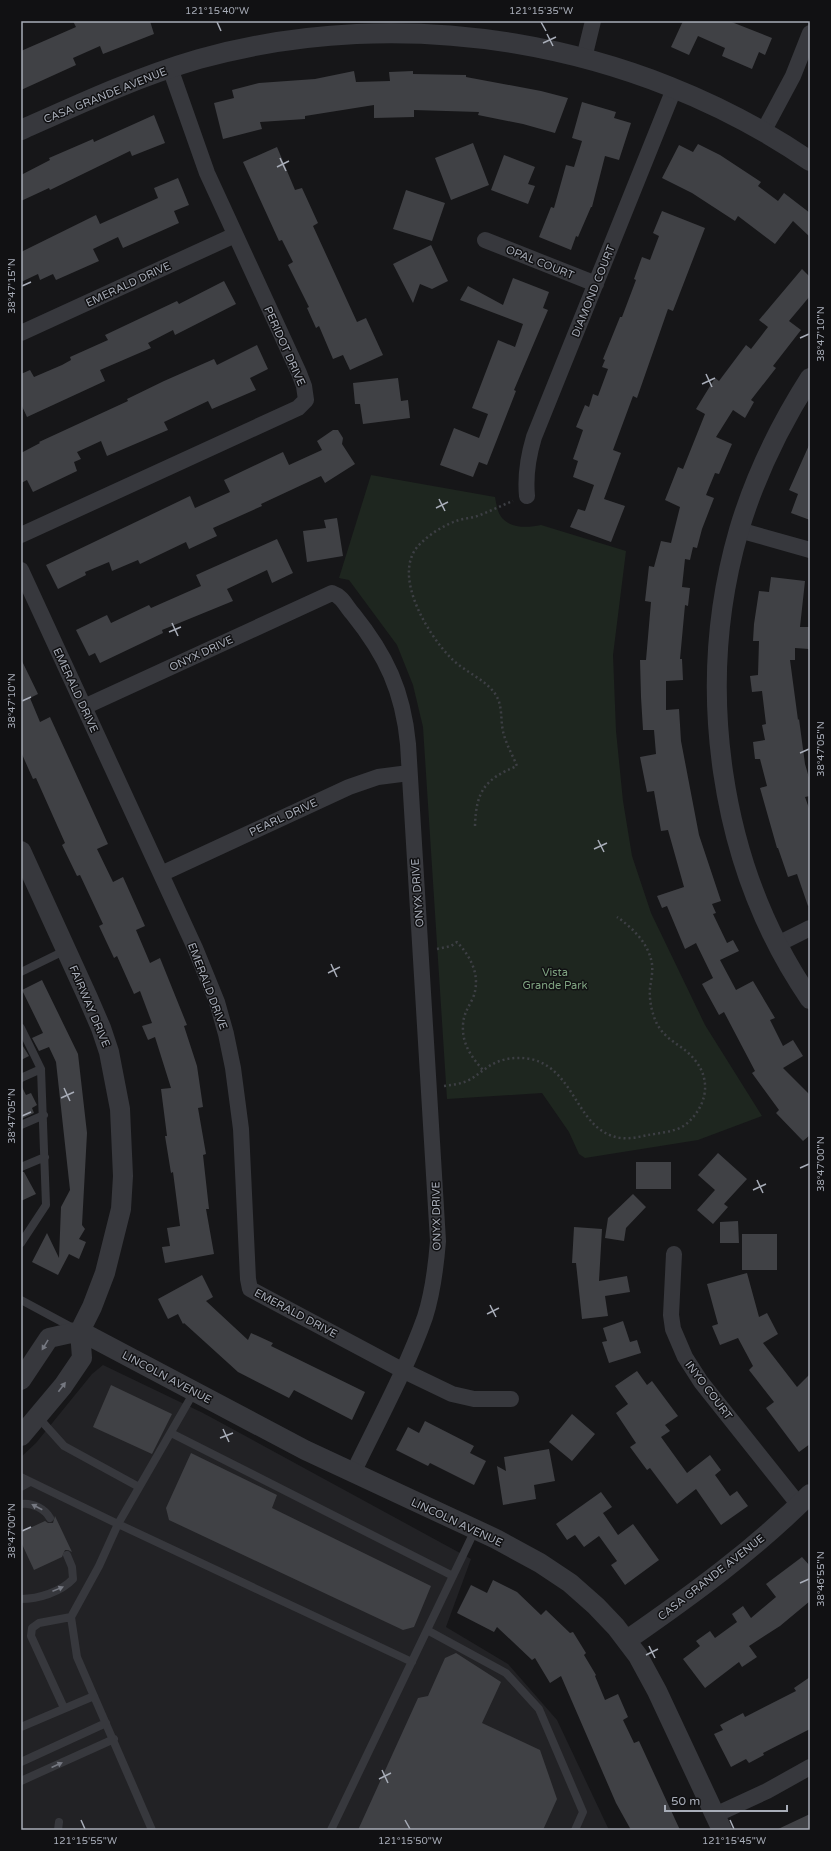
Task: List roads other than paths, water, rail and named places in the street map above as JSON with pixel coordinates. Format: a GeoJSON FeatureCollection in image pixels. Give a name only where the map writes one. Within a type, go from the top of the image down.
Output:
{"type":"FeatureCollection","features":[{"type":"Feature","properties":{"kind":"street"},"geometry":{"type":"LineString","coordinates":[[584,58],[593,21]]}},
{"type":"Feature","properties":{"kind":"street","name":"CASA GRANDE AVENUE"},"geometry":{"type":"LineString","coordinates":[[21,130],[101,94],[170,68],[201,59],[269,44],[335,36],[387,27],[507,42],[584,58],[674,89],[737,118],[810,161]]}},
{"type":"Feature","properties":{"kind":"street"},"geometry":{"type":"LineString","coordinates":[[763,132],[792,76],[810,33]]}},
{"type":"Feature","properties":{"kind":"street","name":"PERIDOT DRIVE"},"geometry":{"type":"LineString","coordinates":[[21,535],[298,408],[306,400],[304,386],[299,373],[207,173],[170,68]]}},
{"type":"Feature","properties":{"kind":"street","name":"DIAMOND COURT"},"geometry":{"type":"LineString","coordinates":[[527,496],[525,477],[528,456],[534,437],[674,89]]}},
{"type":"Feature","properties":{"kind":"street","name":"EMERALD DRIVE"},"geometry":{"type":"LineString","coordinates":[[21,333],[235,235]]}},
{"type":"Feature","properties":{"kind":"street","name":"OPAL COURT"},"geometry":{"type":"LineString","coordinates":[[485,240],[596,284]]}},
{"type":"Feature","properties":{"kind":"street"},"geometry":{"type":"LineString","coordinates":[[810,378],[791,408],[768,453],[739,530],[729,570],[719,640],[717,682],[720,751],[734,828],[754,891],[778,944],[798,981],[810,999]]}},
{"type":"Feature","properties":{"kind":"street"},"geometry":{"type":"LineString","coordinates":[[739,530],[810,550]]}},
{"type":"Feature","properties":{"kind":"street","name":"EMERALD DRIVE"},"geometry":{"type":"LineString","coordinates":[[21,570],[206,975],[226,1034],[233,1068],[240,1129],[248,1279],[250,1289],[402,1370]]}},
{"type":"Feature","properties":{"kind":"street","name":"ONYX DRIVE"},"geometry":{"type":"LineString","coordinates":[[84,707],[332,593],[341,597],[366,629],[377,646],[396,686],[406,724],[438,1241],[436,1266],[425,1316],[402,1370],[353,1473]]}},
{"type":"Feature","properties":{"kind":"street","name":"PEARL DRIVE"},"geometry":{"type":"LineString","coordinates":[[161,874],[349,787],[378,777],[409,773]]}},
{"type":"Feature","properties":{"kind":"street","name":"FAIRWAY DRIVE"},"geometry":{"type":"LineString","coordinates":[[21,852],[101,1028],[109,1052],[120,1109],[123,1140],[121,1208],[113,1244],[96,1297],[80,1331],[82,1358],[63,1386],[21,1436]]}},
{"type":"Feature","properties":{"kind":"street"},"geometry":{"type":"LineString","coordinates":[[778,944],[810,928]]}},
{"type":"Feature","properties":{"kind":"street","name":"INYO COURT"},"geometry":{"type":"LineString","coordinates":[[674,1254],[671,1315],[673,1329],[685,1357],[701,1382],[805,1499]]}},
{"type":"Feature","properties":{"kind":"street"},"geometry":{"type":"LineString","coordinates":[[21,1380],[49,1338],[80,1331]]}},
{"type":"Feature","properties":{"kind":"street","name":"LINCOLN AVENUE"},"geometry":{"type":"LineString","coordinates":[[80,1331],[288,1442],[475,1530],[540,1563],[570,1583],[596,1606],[627,1640],[657,1691],[718,1823]]}},
{"type":"Feature","properties":{"kind":"street"},"geometry":{"type":"LineString","coordinates":[[402,1370],[452,1394],[474,1399],[511,1399]]}},
{"type":"Feature","properties":{"kind":"street","name":"CASA GRANDE AVENUE"},"geometry":{"type":"LineString","coordinates":[[627,1640],[727,1568],[805,1499]]}},
{"type":"Feature","properties":{"kind":"street"},"geometry":{"type":"LineString","coordinates":[[718,1823],[767,1791],[810,1767]]}},
{"type":"Feature","properties":{"kind":"lane"},"geometry":{"type":"LineString","coordinates":[[21,972],[66,950]]}},
{"type":"Feature","properties":{"kind":"lane"},"geometry":{"type":"LineString","coordinates":[[21,1028],[41,1069],[44,1114],[46,1205],[21,1243]]}},
{"type":"Feature","properties":{"kind":"lane"},"geometry":{"type":"LineString","coordinates":[[21,1078],[41,1069]]}},
{"type":"Feature","properties":{"kind":"lane"},"geometry":{"type":"LineString","coordinates":[[21,1126],[44,1114]]}},
{"type":"Feature","properties":{"kind":"lane"},"geometry":{"type":"LineString","coordinates":[[21,1167],[44,1157]]}},
{"type":"Feature","properties":{"kind":"lane"},"geometry":{"type":"LineString","coordinates":[[22,1302],[80,1331]]}},
{"type":"Feature","properties":{"kind":"lane"},"geometry":{"type":"LineString","coordinates":[[152,1830],[114,1739],[77,1657],[71,1617],[99,1566],[118,1524],[194,1392]]}},
{"type":"Feature","properties":{"kind":"lane"},"geometry":{"type":"LineString","coordinates":[[38,1417],[64,1446],[139,1487]]}},
{"type":"Feature","properties":{"kind":"lane"},"geometry":{"type":"LineString","coordinates":[[170,1433],[453,1576]]}},
{"type":"Feature","properties":{"kind":"lane"},"geometry":{"type":"LineString","coordinates":[[21,1477],[412,1662]]}},
{"type":"Feature","properties":{"kind":"lane"},"geometry":{"type":"LineString","coordinates":[[21,1487],[30,1482]]}},
{"type":"Feature","properties":{"kind":"lane"},"geometry":{"type":"LineString","coordinates":[[21,1504],[28,1503],[42,1509],[50,1518]]}},
{"type":"Feature","properties":{"kind":"lane"},"geometry":{"type":"LineString","coordinates":[[331,1830],[475,1530]]}},
{"type":"Feature","properties":{"kind":"lane"},"geometry":{"type":"LineString","coordinates":[[21,1599],[33,1600],[66,1586],[73,1579],[72,1567],[67,1555]]}},
{"type":"Feature","properties":{"kind":"lane"},"geometry":{"type":"LineString","coordinates":[[64,1708],[31,1636],[32,1628],[39,1623],[71,1617]]}},
{"type":"Feature","properties":{"kind":"lane"},"geometry":{"type":"LineString","coordinates":[[427,1630],[506,1673],[539,1708],[583,1812],[575,1830]]}},
{"type":"Feature","properties":{"kind":"lane"},"geometry":{"type":"LineString","coordinates":[[21,1727],[94,1696]]}},
{"type":"Feature","properties":{"kind":"lane"},"geometry":{"type":"LineString","coordinates":[[21,1762],[106,1723]]}},
{"type":"Feature","properties":{"kind":"lane"},"geometry":{"type":"LineString","coordinates":[[21,1781],[114,1739]]}},
{"type":"Feature","properties":{"kind":"park label","name":"Vista Grande Park"},"geometry":{"type":"Point","coordinates":[555,978]}}]}
